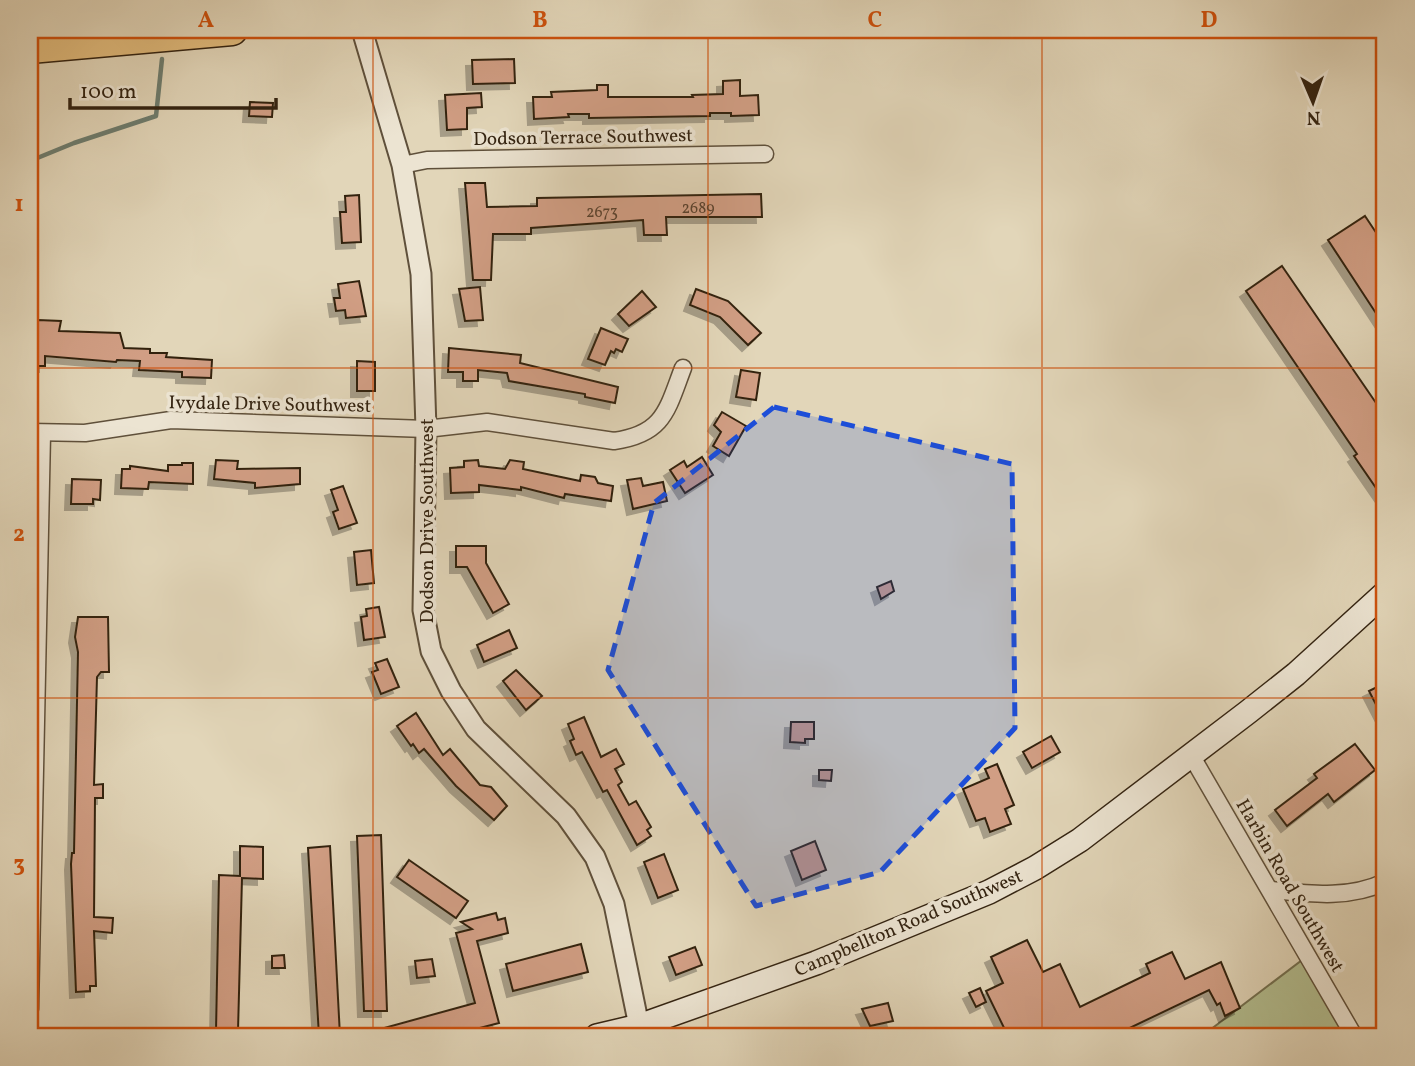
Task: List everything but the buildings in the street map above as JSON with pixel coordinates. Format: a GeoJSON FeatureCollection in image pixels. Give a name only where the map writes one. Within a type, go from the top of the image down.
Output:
{"type":"FeatureCollection","features":[{"type":"Feature","properties":{"kind":"highway"},"geometry":{"type":"LineString","coordinates":[[30,48],[232,30]]}},
{"type":"Feature","properties":{"kind":"main road","name":"Campbellton Road Southwest"},"geometry":{"type":"LineString","coordinates":[[597,1036],[639,1031],[816,963],[989,892],[1080,840],[1296,674],[1385,593]]}},
{"type":"Feature","properties":{"kind":"street","name":"Dodson Drive Southwest"},"geometry":{"type":"LineString","coordinates":[[362,30],[402,165],[421,274],[426,429],[423,610],[430,651],[451,691],[476,729],[566,816],[595,857],[614,904],[639,1031]]}},
{"type":"Feature","properties":{"kind":"street","name":"Dodson Terrace Southwest"},"geometry":{"type":"LineString","coordinates":[[402,165],[427,160],[765,154]]}},
{"type":"Feature","properties":{"kind":"street","name":"Ivydale Drive Southwest"},"geometry":{"type":"LineString","coordinates":[[36,433],[85,433],[171,420],[426,429],[487,422],[614,441],[635,438],[653,429],[667,412],[683,368]]}},
{"type":"Feature","properties":{"kind":"street"},"geometry":{"type":"LineString","coordinates":[[30,1009],[36,433]]}},
{"type":"Feature","properties":{"kind":"street","name":"Harbin Road Southwest"},"geometry":{"type":"LineString","coordinates":[[1191,755],[1354,1036]]}},
{"type":"Feature","properties":{"kind":"street"},"geometry":{"type":"LineString","coordinates":[[1271,890],[1321,895],[1353,893],[1364,892],[1385,881]]}},
{"type":"Feature","properties":{"kind":"highlighted area"},"geometry":{"type":"Polygon","coordinates":[[[774,407],[1012,464],[1015,728],[880,872],[756,906],[608,670],[654,503],[774,407]]]}},
{"type":"Feature","properties":{"kind":"green space"},"geometry":{"type":"Polygon","coordinates":[[[1310,954],[1355,1036],[1202,1036],[1310,954]]]}},
{"type":"Feature","properties":{"kind":"waterway"},"geometry":{"type":"LineString","coordinates":[[30,161],[74,143],[156,116],[162,59]]}}]}
